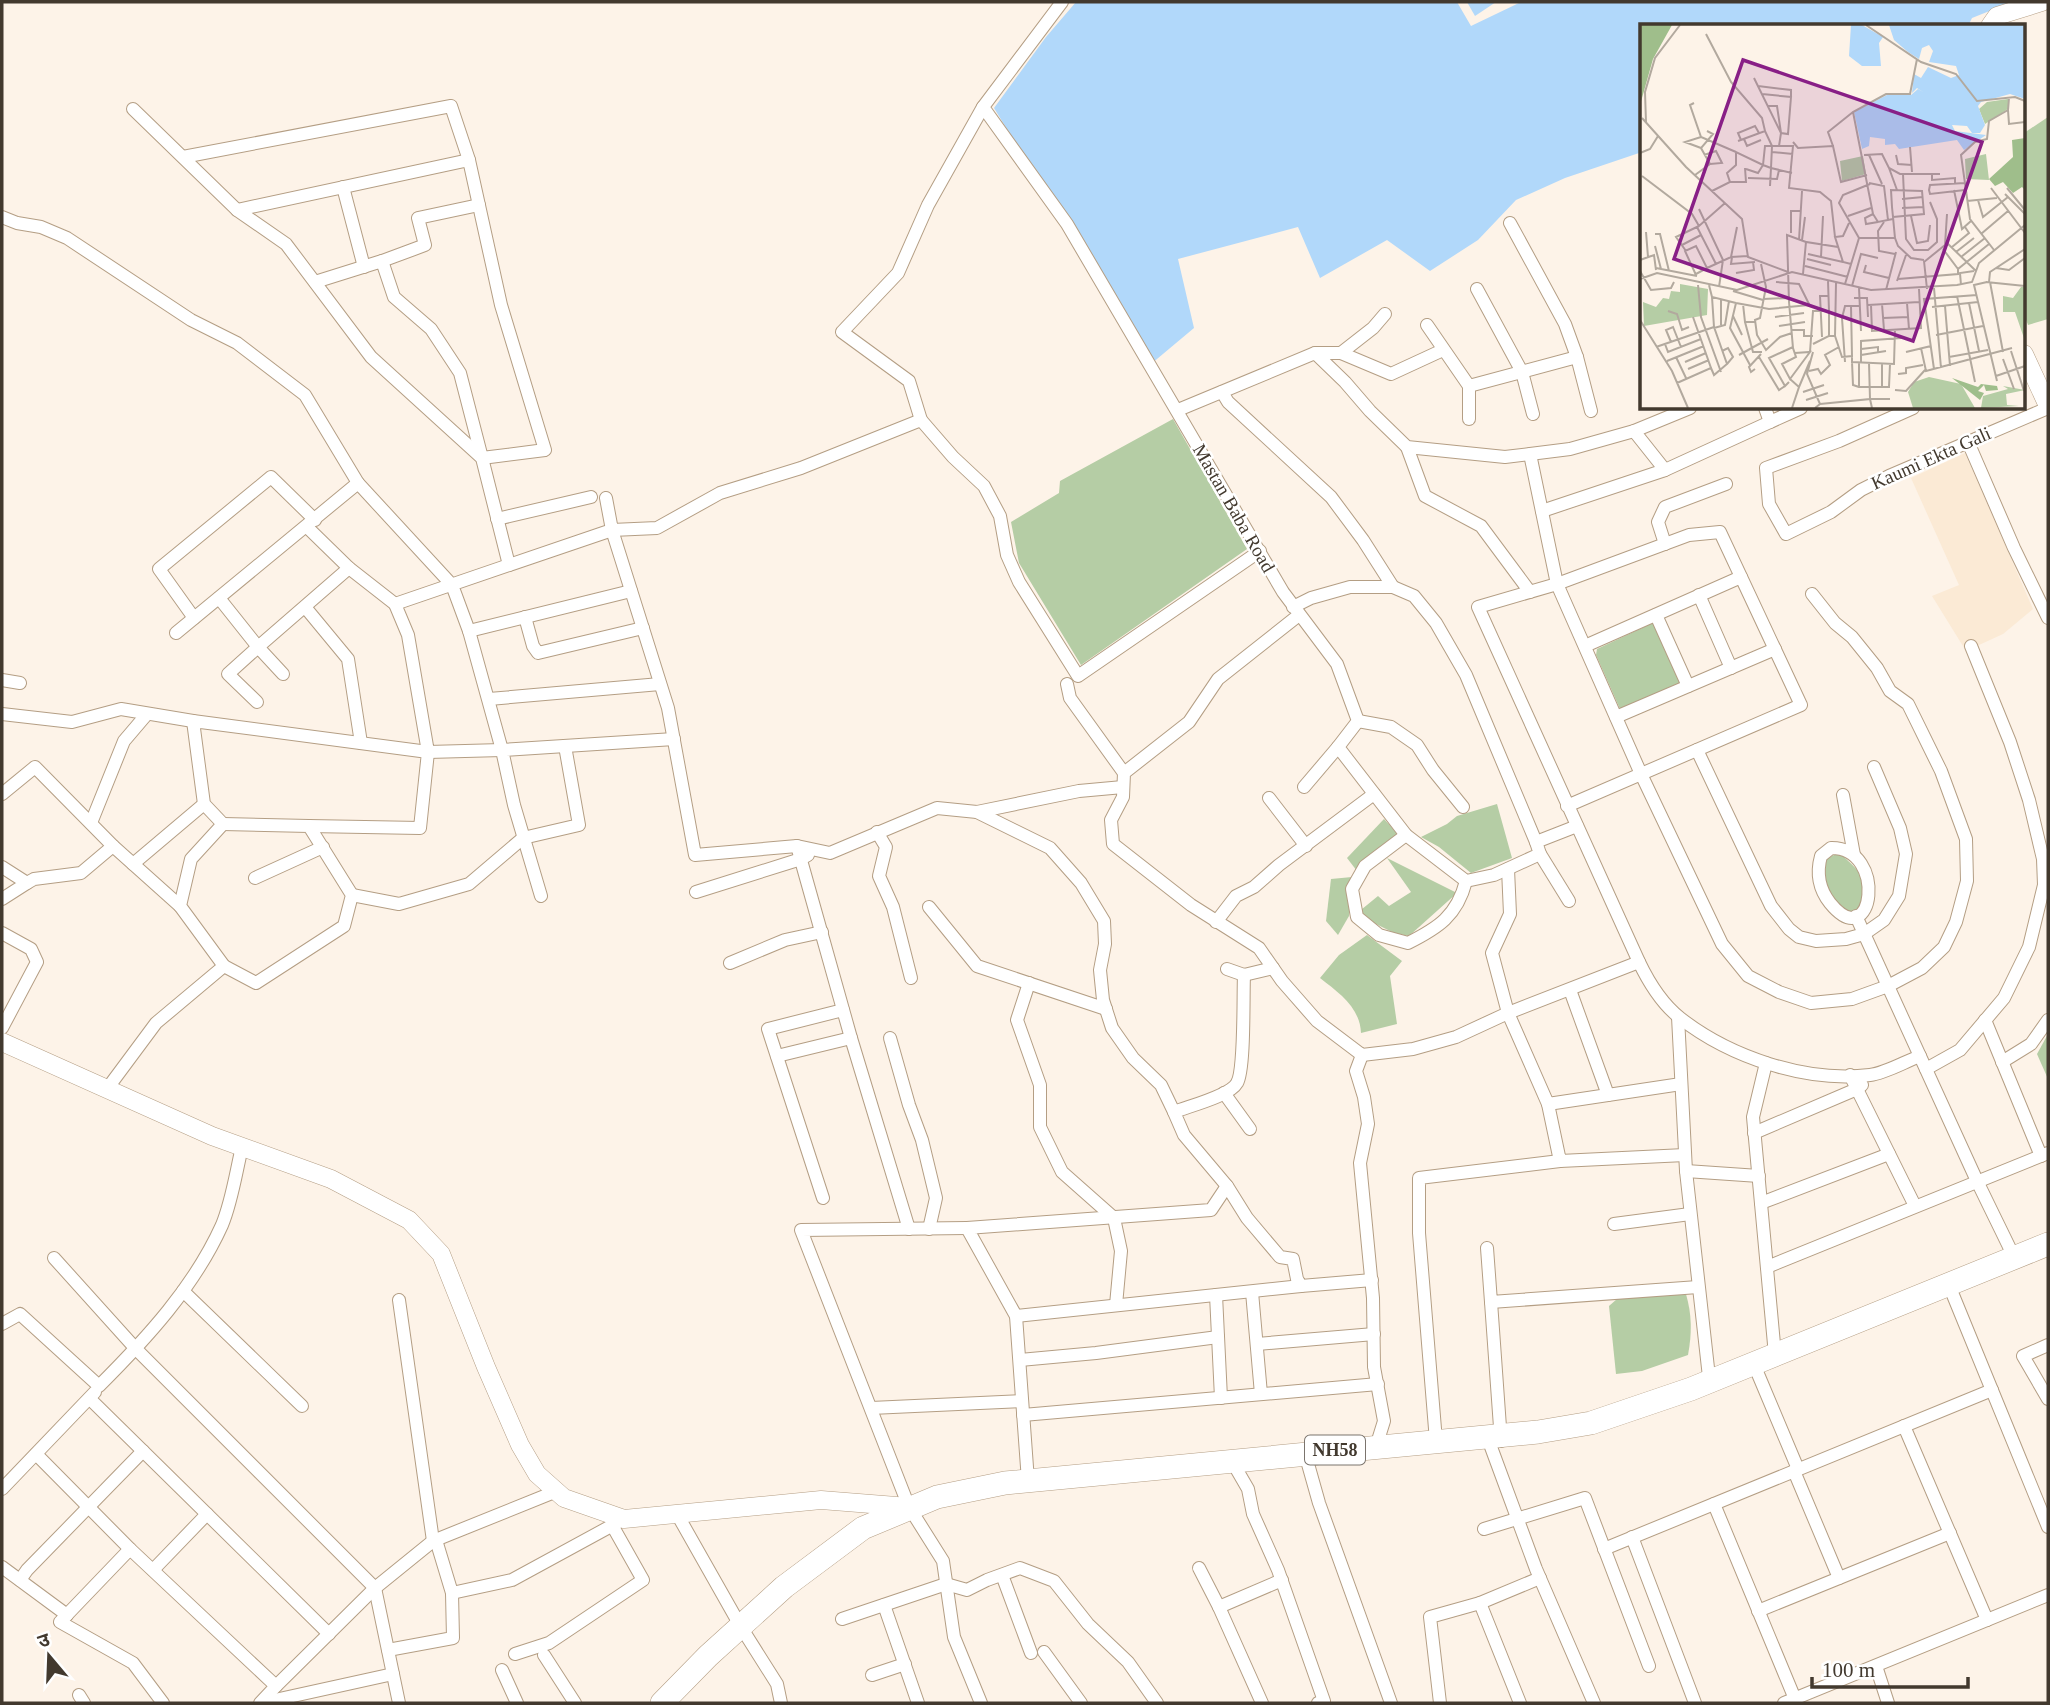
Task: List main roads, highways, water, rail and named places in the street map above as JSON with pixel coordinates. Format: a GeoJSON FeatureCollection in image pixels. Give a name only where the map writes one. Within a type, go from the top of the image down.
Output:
{"type":"FeatureCollection","features":[{"type":"Feature","properties":{"kind":"highway","name":"NH58"},"geometry":{"type":"LineString","coordinates":[[1710,1387],[1758,1374],[1953,1294],[2048,1244]]}},
{"type":"Feature","properties":{"kind":"highway","name":"NH58"},"geometry":{"type":"LineString","coordinates":[[912,1512],[1007,1494],[1308,1464],[1436,1441],[1539,1443],[1594,1433],[1710,1387],[1775,1355],[2017,1262],[2048,1256]]}},
{"type":"Feature","properties":{"kind":"highway","name":"NH58"},"geometry":{"type":"LineString","coordinates":[[663,1703],[708,1656],[868,1537],[937,1497],[1005,1483],[1498,1442]]}},
{"type":"Feature","properties":{"kind":"highway","name":"NH58"},"geometry":{"type":"LineString","coordinates":[[678,1703],[743,1632]]}},
{"type":"Feature","properties":{"kind":"water"},"geometry":{"type":"Polygon","coordinates":[[[1076,2],[1457,2],[1471,26],[1521,2],[2012,2],[1972,18],[1969,24],[1640,24],[1640,153],[1565,178],[1516,200],[1478,240],[1430,271],[1387,240],[1320,278],[1298,227],[1178,259],[1194,328],[1151,364],[994,108],[1046,37],[1076,2]]]}},
{"type":"Feature","properties":{"kind":"water"},"geometry":{"type":"Polygon","coordinates":[[[1467,2],[1496,2],[1475,16],[1467,2]]]}}]}
